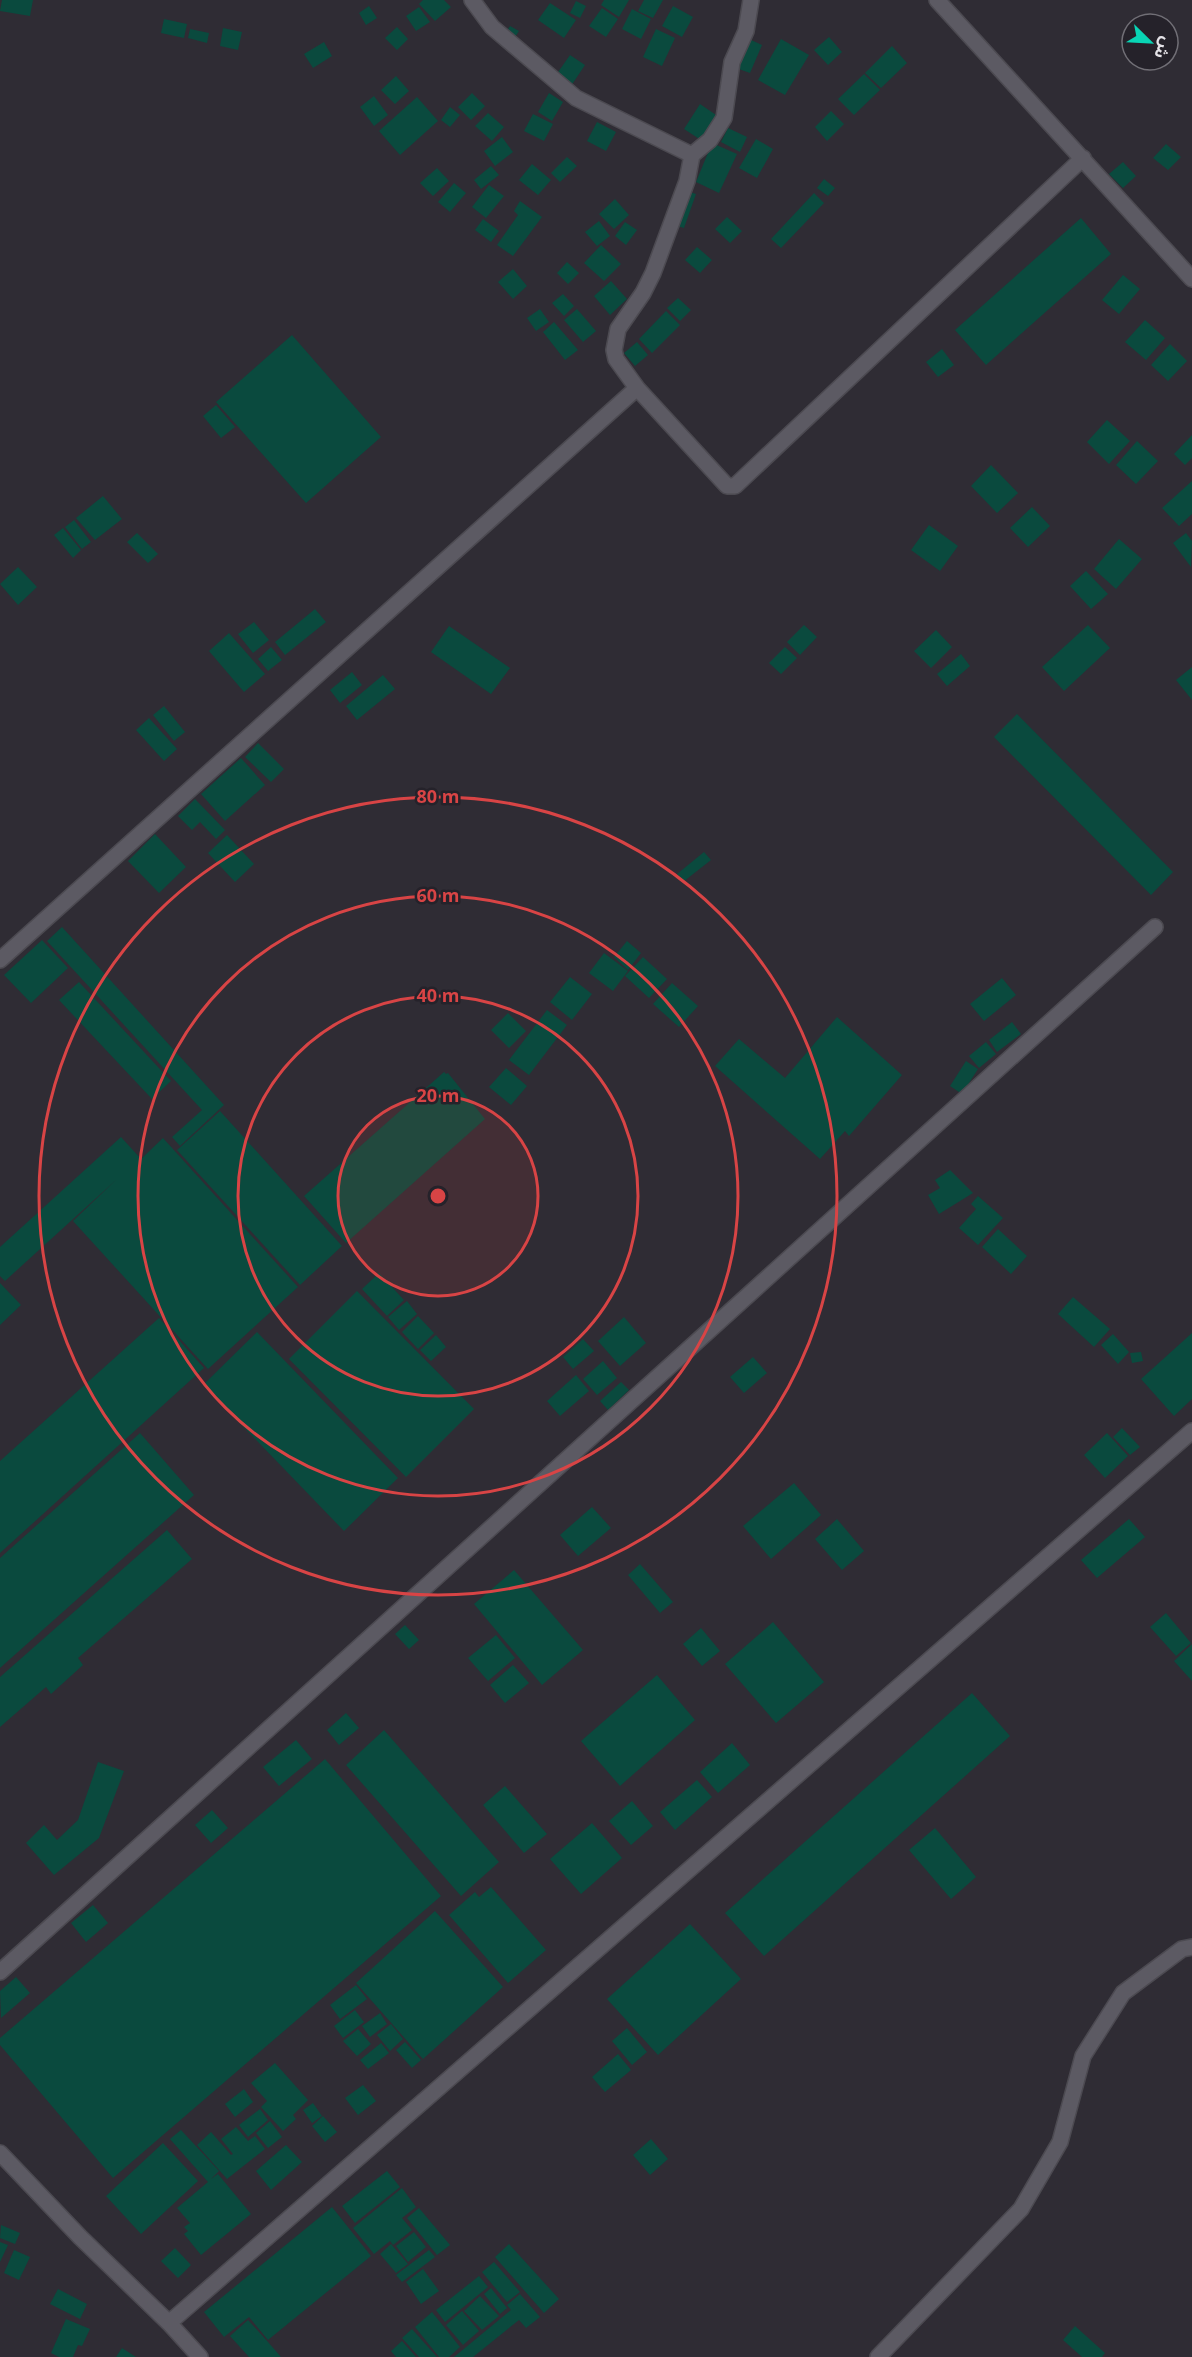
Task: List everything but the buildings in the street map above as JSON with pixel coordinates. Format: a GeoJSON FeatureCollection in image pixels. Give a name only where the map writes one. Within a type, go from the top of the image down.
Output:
{"type":"FeatureCollection","features":[{"type":"Feature","properties":{"kind":"street"},"geometry":{"type":"LineString","coordinates":[[472,0],[492,27],[576,98],[692,155]]}},
{"type":"Feature","properties":{"kind":"street"},"geometry":{"type":"LineString","coordinates":[[752,0],[746,31],[732,62],[724,118],[710,140],[692,155],[685,189],[653,273],[643,293],[618,329],[614,350],[619,366],[727,486],[735,486],[1083,158]]}},
{"type":"Feature","properties":{"kind":"street"},"geometry":{"type":"LineString","coordinates":[[937,0],[1192,279]]}},
{"type":"Feature","properties":{"kind":"street"},"geometry":{"type":"LineString","coordinates":[[0,960],[638,388]]}},
{"type":"Feature","properties":{"kind":"street"},"geometry":{"type":"LineString","coordinates":[[0,1972],[1155,927]]}},
{"type":"Feature","properties":{"kind":"street"},"geometry":{"type":"LineString","coordinates":[[169,2323],[1192,1431]]}},
{"type":"Feature","properties":{"kind":"street"},"geometry":{"type":"LineString","coordinates":[[878,2357],[1021,2209],[1060,2142],[1083,2056],[1124,1993],[1182,1949],[1192,1947]]}},
{"type":"Feature","properties":{"kind":"street"},"geometry":{"type":"LineString","coordinates":[[2,2159],[169,2323],[200,2357]]}}]}
